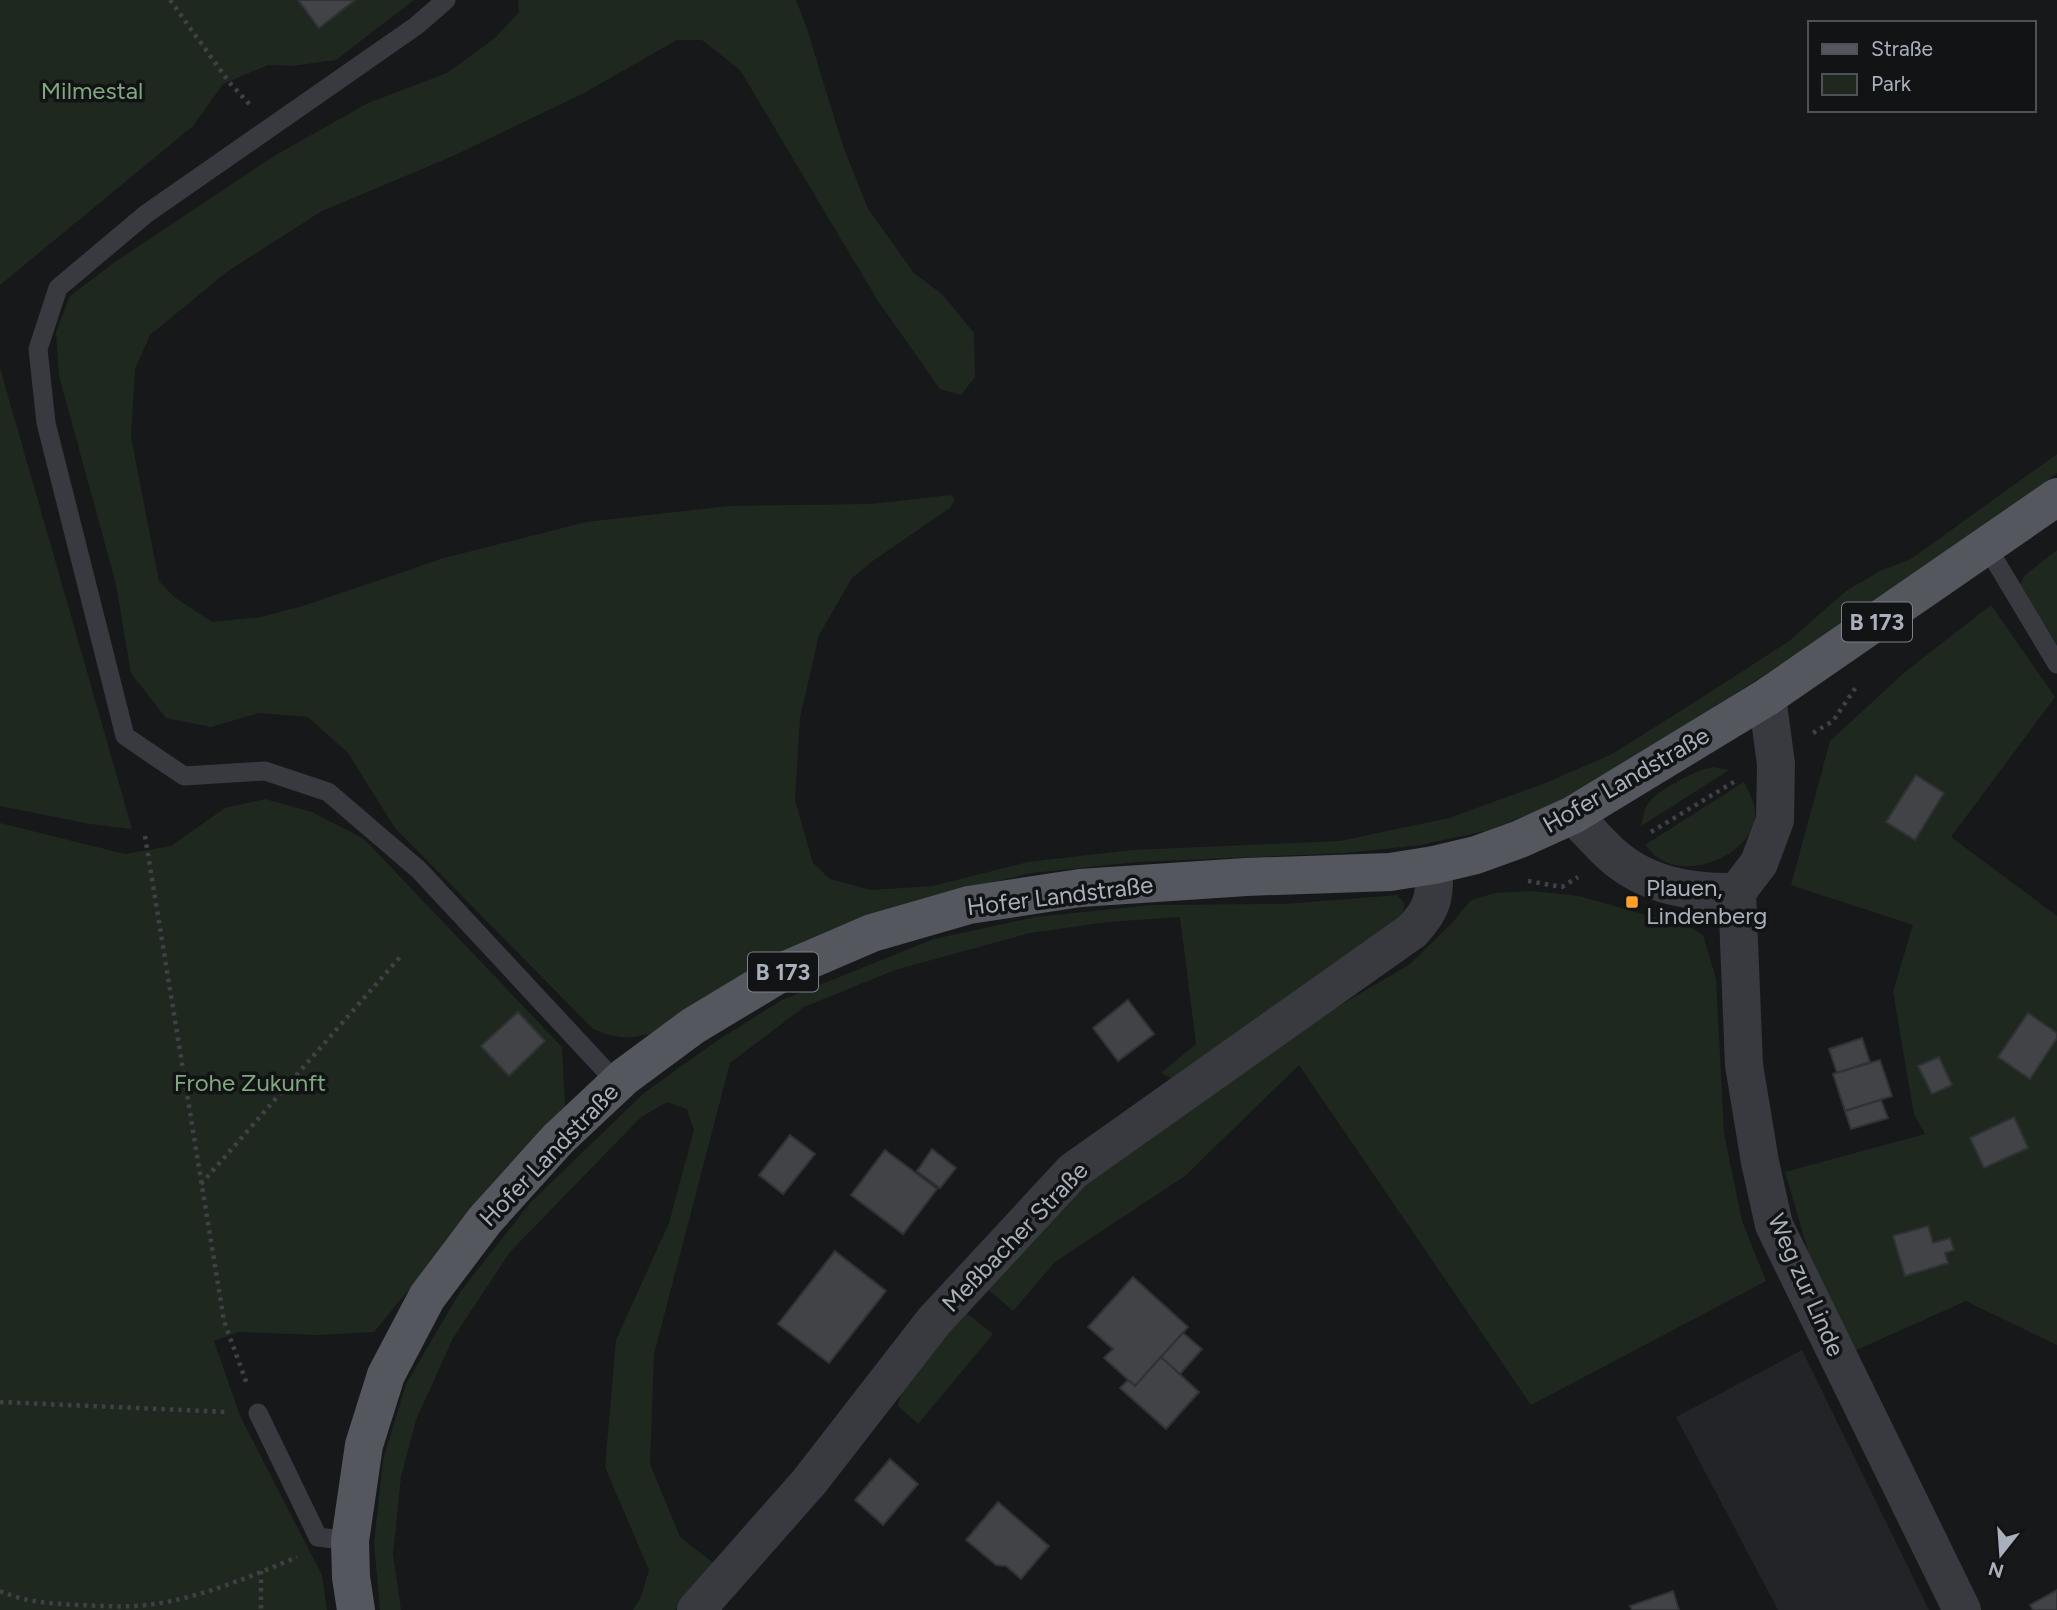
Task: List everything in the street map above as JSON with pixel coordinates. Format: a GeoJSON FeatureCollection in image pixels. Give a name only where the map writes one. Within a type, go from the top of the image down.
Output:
{"type":"FeatureCollection","features":[{"type":"Feature","properties":{"kind":"main road","name":"Hofer Landstraße"},"geometry":{"type":"LineString","coordinates":[[356,1610],[351,1577],[334,1539],[386,1375],[427,1297],[485,1220],[558,1139],[617,1083],[693,1026],[786,970],[872,933],[969,905],[1080,888],[1246,877],[1391,872],[1476,855],[1573,816],[1767,697],[2057,497]]}},
{"type":"Feature","properties":{"kind":"street"},"geometry":{"type":"LineString","coordinates":[[1573,816],[1613,856],[1646,877],[1688,891],[1737,892],[1759,863],[1775,820],[1776,764],[1767,697]]}},
{"type":"Feature","properties":{"kind":"street","name":"Meßbacher Straße"},"geometry":{"type":"LineString","coordinates":[[696,1610],[809,1482],[934,1321],[1073,1171],[1412,931],[1432,905],[1435,888],[1434,865]]}},
{"type":"Feature","properties":{"kind":"street","name":"Weg zur Linde"},"geometry":{"type":"LineString","coordinates":[[1737,892],[1744,1065],[1760,1162],[1774,1225],[1962,1610]]}},
{"type":"Feature","properties":{"kind":"lane"},"geometry":{"type":"LineString","coordinates":[[446,0],[416,26],[146,214],[58,288],[38,349],[46,423],[125,736],[184,776],[265,771],[328,792],[419,870],[617,1083]]}},
{"type":"Feature","properties":{"kind":"lane"},"geometry":{"type":"LineString","coordinates":[[1987,547],[2057,664]]}},
{"type":"Feature","properties":{"kind":"lane"},"geometry":{"type":"LineString","coordinates":[[258,1413],[334,1539]]}},
{"type":"Feature","properties":{"kind":"path"},"geometry":{"type":"LineString","coordinates":[[170,0],[229,82],[270,128]]}},
{"type":"Feature","properties":{"kind":"path"},"geometry":{"type":"LineString","coordinates":[[0,1402],[258,1413],[223,1321],[145,836]]}},
{"type":"Feature","properties":{"kind":"path"},"geometry":{"type":"LineString","coordinates":[[201,1184],[400,957]]}},
{"type":"Feature","properties":{"kind":"path"},"geometry":{"type":"LineString","coordinates":[[0,1591],[16,1598],[59,1607],[154,1604],[192,1596],[297,1558],[334,1539]]}},
{"type":"Feature","properties":{"kind":"path"},"geometry":{"type":"LineString","coordinates":[[261,1571],[261,1610]]}},
{"type":"Feature","properties":{"kind":"shaded area"},"geometry":{"type":"Polygon","coordinates":[[[1802,1350],[1929,1610],[1778,1610],[1676,1417],[1802,1350]]]}},
{"type":"Feature","properties":{"kind":"green space","name":"Milmestal"},"geometry":{"type":"Polygon","coordinates":[[[0,0],[414,0],[336,60],[292,66],[268,65],[223,84],[193,126],[0,285],[0,0]]]}},
{"type":"Feature","properties":{"kind":"green space"},"geometry":{"type":"Polygon","coordinates":[[[518,0],[796,0],[843,146],[868,209],[914,273],[943,295],[974,333],[975,377],[961,395],[940,389],[878,301],[740,70],[702,40],[677,40],[584,93],[453,156],[322,211],[228,271],[150,335],[135,369],[131,437],[159,581],[174,597],[212,622],[261,617],[306,605],[444,558],[586,522],[729,506],[872,504],[951,495],[955,499],[950,508],[852,578],[819,635],[800,718],[795,800],[813,863],[830,879],[871,890],[933,886],[1028,862],[1132,850],[1340,841],[1449,818],[1548,782],[1612,754],[1789,641],[1846,591],[1880,571],[1911,559],[2057,454],[2057,473],[1977,533],[1858,615],[1699,717],[1568,798],[1490,830],[1421,845],[1346,853],[1137,862],[1032,873],[924,899],[657,1032],[625,1037],[602,1033],[593,1029],[395,828],[348,753],[308,717],[259,713],[211,727],[166,718],[131,673],[116,584],[59,376],[56,332],[70,296],[115,262],[274,156],[368,103],[447,73],[495,38],[519,12],[518,0]]]}},
{"type":"Feature","properties":{"kind":"green space"},"geometry":{"type":"Polygon","coordinates":[[[0,368],[132,829],[90,824],[0,806],[0,368]]]}},
{"type":"Feature","properties":{"kind":"green space"},"geometry":{"type":"Polygon","coordinates":[[[2057,550],[2057,645],[2020,585],[2024,576],[2057,550]]]}},
{"type":"Feature","properties":{"kind":"green space"},"geometry":{"type":"Polygon","coordinates":[[[1991,605],[2055,697],[1951,837],[2057,916],[2057,1345],[1966,1301],[1852,1352],[1813,1268],[1785,1172],[1925,1134],[1914,1114],[1893,992],[1913,925],[1791,885],[1830,741],[1905,672],[1991,605]]]}},
{"type":"Feature","properties":{"kind":"green space"},"geometry":{"type":"Polygon","coordinates":[[[1713,767],[1729,770],[1641,826],[1647,805],[1658,794],[1689,775],[1713,767]]]}},
{"type":"Feature","properties":{"kind":"green space"},"geometry":{"type":"Polygon","coordinates":[[[1744,782],[1754,804],[1755,818],[1750,832],[1729,854],[1700,865],[1684,866],[1670,864],[1657,857],[1645,845],[1744,782]]]}},
{"type":"Feature","properties":{"kind":"green space","name":"Frohe Zukunft"},"geometry":{"type":"Polygon","coordinates":[[[265,799],[312,812],[364,839],[562,1047],[565,1106],[374,1332],[317,1335],[239,1332],[214,1341],[240,1416],[322,1575],[327,1610],[0,1610],[0,823],[125,854],[171,846],[225,808],[265,799]]]}},
{"type":"Feature","properties":{"kind":"green space"},"geometry":{"type":"Polygon","coordinates":[[[1533,891],[1579,896],[1692,928],[1703,935],[1716,979],[1724,1133],[1742,1221],[1766,1281],[1531,1405],[1299,1065],[1185,1176],[1055,1262],[1013,1311],[983,1285],[1078,1180],[1322,1016],[1410,964],[1452,923],[1471,900],[1495,893],[1533,891]]]}},
{"type":"Feature","properties":{"kind":"green space"},"geometry":{"type":"Polygon","coordinates":[[[1397,895],[1404,903],[1403,919],[1179,1082],[1161,1073],[1196,1044],[1180,917],[1107,922],[1030,933],[895,970],[804,1007],[730,1063],[654,1354],[650,1464],[680,1537],[716,1565],[675,1610],[633,1610],[641,1597],[649,1570],[605,1467],[616,1340],[669,1223],[694,1130],[687,1109],[667,1102],[640,1118],[510,1252],[453,1338],[416,1420],[401,1477],[393,1554],[401,1610],[380,1610],[374,1543],[383,1460],[406,1384],[460,1292],[530,1203],[644,1093],[718,1040],[782,1000],[934,939],[1035,917],[1151,905],[1286,904],[1397,895]]]}},
{"type":"Feature","properties":{"kind":"green space"},"geometry":{"type":"Polygon","coordinates":[[[960,1308],[993,1334],[918,1424],[898,1406],[902,1387],[960,1308]]]}},
{"type":"Feature","properties":{"kind":"building"},"geometry":{"type":"Polygon","coordinates":[[[298,0],[355,0],[319,28],[298,0]]]}},
{"type":"Feature","properties":{"kind":"building"},"geometry":{"type":"Polygon","coordinates":[[[1916,775],[1944,793],[1915,840],[1886,822],[1916,775]]]}},
{"type":"Feature","properties":{"kind":"building"},"geometry":{"type":"Polygon","coordinates":[[[1128,1000],[1154,1034],[1118,1061],[1093,1028],[1128,1000]]]}},
{"type":"Feature","properties":{"kind":"building"},"geometry":{"type":"Polygon","coordinates":[[[518,1012],[545,1041],[509,1076],[481,1046],[518,1012]]]}},
{"type":"Feature","properties":{"kind":"building"},"geometry":{"type":"Polygon","coordinates":[[[2028,1013],[2057,1033],[2057,1038],[2030,1079],[1998,1057],[2028,1013]]]}},
{"type":"Feature","properties":{"kind":"building"},"geometry":{"type":"Polygon","coordinates":[[[1862,1038],[1870,1062],[1837,1073],[1829,1049],[1862,1038]]]}},
{"type":"Feature","properties":{"kind":"building"},"geometry":{"type":"Polygon","coordinates":[[[1939,1057],[1952,1085],[1932,1094],[1918,1066],[1939,1057]]]}},
{"type":"Feature","properties":{"kind":"building"},"geometry":{"type":"Polygon","coordinates":[[[1880,1060],[1892,1096],[1845,1111],[1833,1074],[1880,1060]]]}},
{"type":"Feature","properties":{"kind":"building"},"geometry":{"type":"Polygon","coordinates":[[[1881,1100],[1888,1118],[1851,1129],[1845,1111],[1881,1100]]]}},
{"type":"Feature","properties":{"kind":"building"},"geometry":{"type":"Polygon","coordinates":[[[2014,1117],[2028,1148],[1984,1168],[1970,1138],[2014,1117]]]}},
{"type":"Feature","properties":{"kind":"building"},"geometry":{"type":"Polygon","coordinates":[[[790,1135],[815,1154],[783,1194],[759,1175],[790,1135]]]}},
{"type":"Feature","properties":{"kind":"building"},"geometry":{"type":"Polygon","coordinates":[[[932,1149],[956,1168],[940,1188],[917,1171],[932,1149]]]}},
{"type":"Feature","properties":{"kind":"building"},"geometry":{"type":"Polygon","coordinates":[[[885,1150],[937,1189],[903,1234],[851,1195],[885,1150]]]}},
{"type":"Feature","properties":{"kind":"building"},"geometry":{"type":"Polygon","coordinates":[[[1928,1226],[1933,1243],[1950,1238],[1954,1250],[1945,1253],[1948,1263],[1905,1276],[1893,1236],[1928,1226]]]}},
{"type":"Feature","properties":{"kind":"building"},"geometry":{"type":"Polygon","coordinates":[[[835,1251],[886,1291],[829,1363],[778,1324],[835,1251]]]}},
{"type":"Feature","properties":{"kind":"building"},"geometry":{"type":"Polygon","coordinates":[[[1133,1277],[1188,1327],[1135,1386],[1104,1358],[1113,1349],[1088,1327],[1133,1277]]]}},
{"type":"Feature","properties":{"kind":"building"},"geometry":{"type":"Polygon","coordinates":[[[1183,1333],[1202,1349],[1180,1374],[1161,1357],[1183,1333]]]}},
{"type":"Feature","properties":{"kind":"building"},"geometry":{"type":"Polygon","coordinates":[[[1161,1357],[1199,1392],[1166,1429],[1120,1388],[1128,1380],[1135,1386],[1161,1357]]]}},
{"type":"Feature","properties":{"kind":"building"},"geometry":{"type":"Polygon","coordinates":[[[890,1459],[918,1484],[883,1525],[855,1500],[890,1459]]]}},
{"type":"Feature","properties":{"kind":"building"},"geometry":{"type":"Polygon","coordinates":[[[998,1502],[1049,1546],[1021,1579],[1006,1566],[996,1565],[966,1540],[998,1502]]]}},
{"type":"Feature","properties":{"kind":"building"},"geometry":{"type":"Polygon","coordinates":[[[2057,1590],[2057,1610],[2033,1610],[2030,1605],[2057,1590]]]}},
{"type":"Feature","properties":{"kind":"building"},"geometry":{"type":"Polygon","coordinates":[[[1673,1591],[1679,1610],[1632,1610],[1630,1606],[1673,1591]]]}},
{"type":"Feature","properties":{"kind":"place","name":"Plauen, Lindenberg"},"geometry":{"type":"Point","coordinates":[1632,902]}}]}
